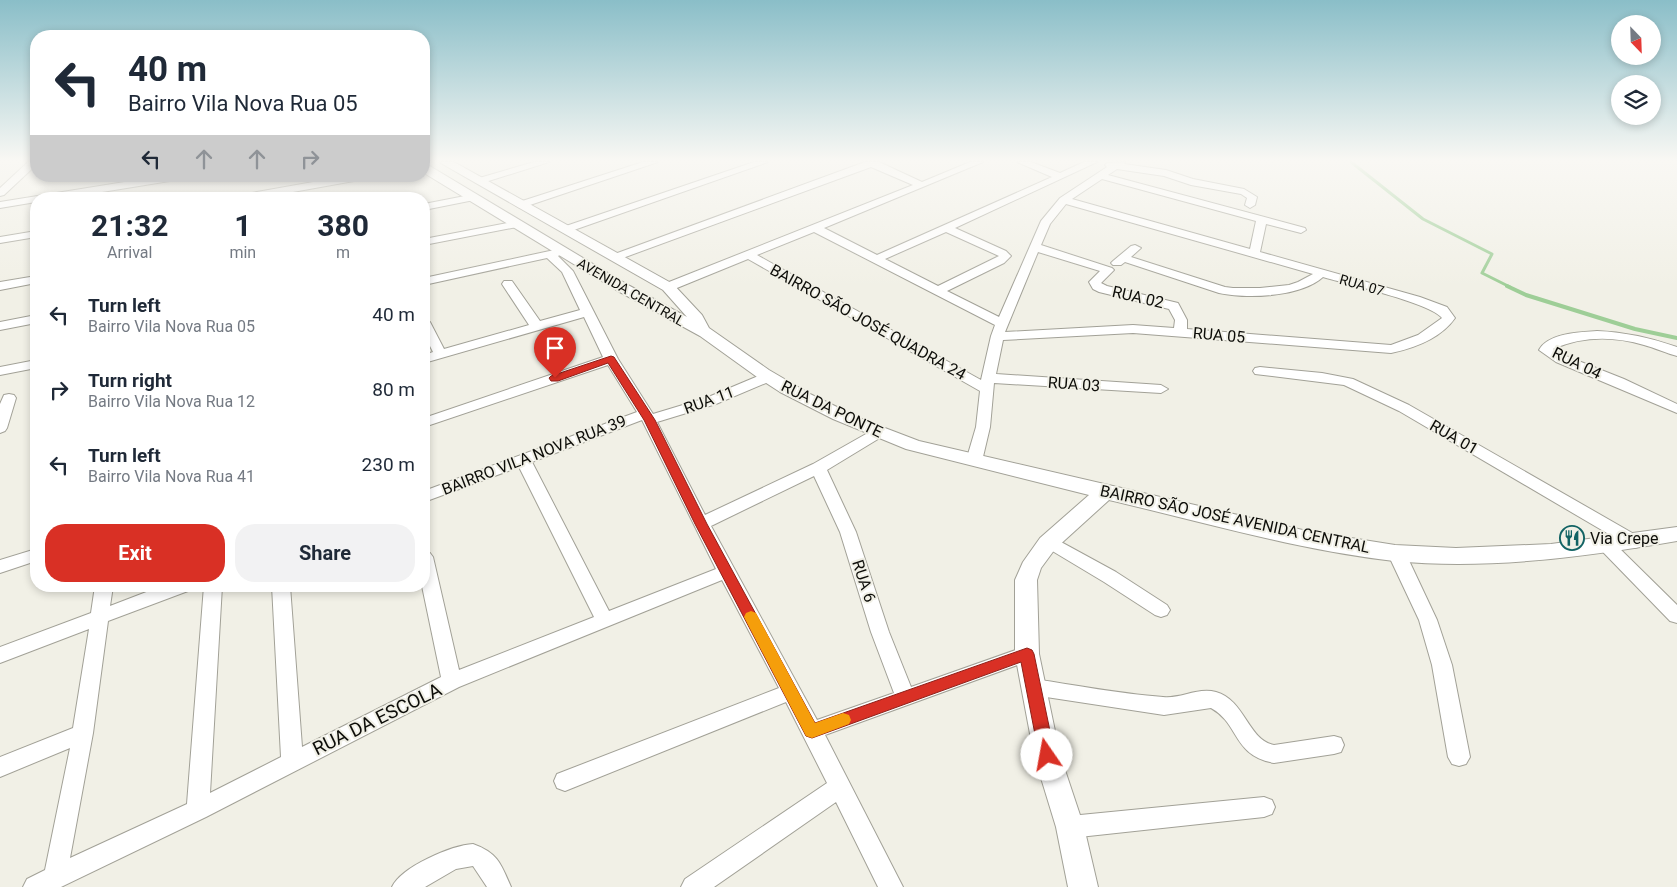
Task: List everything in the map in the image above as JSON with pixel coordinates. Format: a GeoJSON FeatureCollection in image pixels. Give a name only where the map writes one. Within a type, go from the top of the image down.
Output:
{"type":"FeatureCollection","features":[{"type":"Feature","properties":{"kind":"street"},"geometry":{"type":"LineString","coordinates":[[430,206],[442,203]]}},
{"type":"Feature","properties":{"kind":"street","name":"AVENIDA CENTRAL"},"geometry":{"type":"LineString","coordinates":[[480,203],[518,224],[556,252],[673,318],[702,330]]}},
{"type":"Feature","properties":{"kind":"street","name":"AVENIDA CENTRAL"},"geometry":{"type":"LineString","coordinates":[[517,203],[567,229],[668,287],[696,318],[702,330]]}},
{"type":"Feature","properties":{"kind":"street"},"geometry":{"type":"LineString","coordinates":[[520,205],[525,203]]}},
{"type":"Feature","properties":{"kind":"street"},"geometry":{"type":"LineString","coordinates":[[567,229],[642,203]]}},
{"type":"Feature","properties":{"kind":"street"},"geometry":{"type":"LineString","coordinates":[[616,257],[762,203]]}},
{"type":"Feature","properties":{"kind":"street"},"geometry":{"type":"LineString","coordinates":[[668,287],[876,203]]}},
{"type":"Feature","properties":{"kind":"street"},"geometry":{"type":"LineString","coordinates":[[877,259],[1002,203]]}},
{"type":"Feature","properties":{"kind":"street"},"geometry":{"type":"LineString","coordinates":[[974,461],[983,427],[988,383],[999,330],[1045,223],[1061,203]]}},
{"type":"Feature","properties":{"kind":"street","name":"RUA 07"},"geometry":{"type":"LineString","coordinates":[[1076,203],[1416,300],[1443,310],[1450,318],[1437,328]]}},
{"type":"Feature","properties":{"kind":"street"},"geometry":{"type":"LineString","coordinates":[[1204,203],[1301,230]]}},
{"type":"Feature","properties":{"kind":"street"},"geometry":{"type":"LineString","coordinates":[[1254,255],[1262,219]]}},
{"type":"Feature","properties":{"kind":"street"},"geometry":{"type":"LineString","coordinates":[[430,241],[518,224]]}},
{"type":"Feature","properties":{"kind":"street"},"geometry":{"type":"LineString","coordinates":[[816,228],[937,290],[999,330]]}},
{"type":"Feature","properties":{"kind":"street"},"geometry":{"type":"LineString","coordinates":[[937,290],[1000,261],[1005,256],[947,228]]}},
{"type":"Feature","properties":{"kind":"street"},"geometry":{"type":"LineString","coordinates":[[0,240],[30,235]]}},
{"type":"Feature","properties":{"kind":"street","name":"RUA 02"},"geometry":{"type":"LineString","coordinates":[[1035,247],[1108,270]]}},
{"type":"Feature","properties":{"kind":"street","name":"RUA 02"},"geometry":{"type":"LineString","coordinates":[[1135,248],[1096,279],[1095,283],[1097,286],[1110,292],[1177,308],[1180,331]]}},
{"type":"Feature","properties":{"kind":"street"},"geometry":{"type":"LineString","coordinates":[[430,280],[556,252],[611,359],[647,417],[701,524],[728,571],[812,731],[891,887]]}},
{"type":"Feature","properties":{"kind":"street","name":"BAIRRO SÃO JOSÉ QUADRA 24"},"geometry":{"type":"LineString","coordinates":[[750,255],[988,383]]}},
{"type":"Feature","properties":{"kind":"street"},"geometry":{"type":"LineString","coordinates":[[1124,258],[1223,290],[1235,292],[1262,291],[1303,285],[1313,282],[1321,273]]}},
{"type":"Feature","properties":{"kind":"street"},"geometry":{"type":"LineString","coordinates":[[609,281],[638,269]]}},
{"type":"Feature","properties":{"kind":"street"},"geometry":{"type":"LineString","coordinates":[[0,286],[30,281]]}},
{"type":"Feature","properties":{"kind":"street"},"geometry":{"type":"LineString","coordinates":[[508,284],[537,327]]}},
{"type":"Feature","properties":{"kind":"street"},"geometry":{"type":"LineString","coordinates":[[430,357],[586,312]]}},
{"type":"Feature","properties":{"kind":"street"},"geometry":{"type":"LineString","coordinates":[[0,326],[30,320]]}},
{"type":"Feature","properties":{"kind":"street","name":"RUA 05"},"geometry":{"type":"LineString","coordinates":[[999,330],[1133,329],[1180,331],[1391,349],[1407,346],[1437,328]]}},
{"type":"Feature","properties":{"kind":"street","name":"RUA DA PONTE"},"geometry":{"type":"LineString","coordinates":[[702,330],[768,377],[835,415],[878,434],[974,461]]}},
{"type":"Feature","properties":{"kind":"street"},"geometry":{"type":"LineString","coordinates":[[430,334],[440,354]]}},
{"type":"Feature","properties":{"kind":"street","name":"RUA 04"},"geometry":{"type":"LineString","coordinates":[[1677,352],[1643,339],[1604,334],[1589,334],[1559,342],[1548,346],[1546,350],[1561,359],[1619,382],[1677,409]]}},
{"type":"Feature","properties":{"kind":"street"},"geometry":{"type":"LineString","coordinates":[[430,421],[611,359]]}},
{"type":"Feature","properties":{"kind":"street"},"geometry":{"type":"LineString","coordinates":[[0,371],[30,365]]}},
{"type":"Feature","properties":{"kind":"street","name":"RUA 01"},"geometry":{"type":"LineString","coordinates":[[1260,371],[1336,379],[1372,392],[1404,408],[1635,542]]}},
{"type":"Feature","properties":{"kind":"street","name":"RUA 11"},"geometry":{"type":"LineString","coordinates":[[647,417],[711,401],[768,377]]}},
{"type":"Feature","properties":{"kind":"street","name":"RUA 03"},"geometry":{"type":"LineString","coordinates":[[988,383],[1160,389]]}},
{"type":"Feature","properties":{"kind":"street"},"geometry":{"type":"LineString","coordinates":[[0,428],[9,398]]}},
{"type":"Feature","properties":{"kind":"street","name":"BAIRRO VILA NOVA RUA 39"},"geometry":{"type":"LineString","coordinates":[[430,495],[647,417]]}},
{"type":"Feature","properties":{"kind":"street"},"geometry":{"type":"LineString","coordinates":[[701,524],[818,468],[878,434]]}},
{"type":"Feature","properties":{"kind":"street"},"geometry":{"type":"LineString","coordinates":[[523,460],[605,620]]}},
{"type":"Feature","properties":{"kind":"street","name":"BAIRRO SÃO JOSÉ AVENIDA CENTRAL"},"geometry":{"type":"LineString","coordinates":[[974,461],[1268,530],[1352,546],[1424,555],[1490,554],[1607,546],[1677,534]]}},
{"type":"Feature","properties":{"kind":"street","name":"RUA 6"},"geometry":{"type":"LineString","coordinates":[[818,468],[848,532],[880,632],[905,697]]}},
{"type":"Feature","properties":{"kind":"street"},"geometry":{"type":"LineString","coordinates":[[1083,887],[1070,827],[1047,755],[1033,687],[1027,654],[1025,601],[1028,571],[1040,552],[1105,492]]}},
{"type":"Feature","properties":{"kind":"street"},"geometry":{"type":"LineString","coordinates":[[1050,542],[1161,610]]}},
{"type":"Feature","properties":{"kind":"street"},"geometry":{"type":"LineString","coordinates":[[1607,546],[1677,616]]}},
{"type":"Feature","properties":{"kind":"street"},"geometry":{"type":"LineString","coordinates":[[1396,552],[1431,629],[1442,665],[1459,757]]}},
{"type":"Feature","properties":{"kind":"street"},"geometry":{"type":"LineString","coordinates":[[0,567],[30,557]]}},
{"type":"Feature","properties":{"kind":"street","name":"RUA DA ESCOLA"},"geometry":{"type":"LineString","coordinates":[[35,887],[198,810],[452,682],[728,571]]}},
{"type":"Feature","properties":{"kind":"street"},"geometry":{"type":"LineString","coordinates":[[430,585],[452,682]]}},
{"type":"Feature","properties":{"kind":"street"},"geometry":{"type":"LineString","coordinates":[[56,877],[83,733],[103,592]]}},
{"type":"Feature","properties":{"kind":"street"},"geometry":{"type":"LineString","coordinates":[[0,655],[167,592]]}},
{"type":"Feature","properties":{"kind":"street"},"geometry":{"type":"LineString","coordinates":[[198,810],[213,592]]}},
{"type":"Feature","properties":{"kind":"street"},"geometry":{"type":"LineString","coordinates":[[281,592],[292,761]]}},
{"type":"Feature","properties":{"kind":"street"},"geometry":{"type":"LineString","coordinates":[[812,731],[1027,654]]}},
{"type":"Feature","properties":{"kind":"street"},"geometry":{"type":"LineString","coordinates":[[1033,687],[1164,706],[1186,704],[1202,699],[1217,700],[1224,705],[1251,741],[1265,753],[1274,754],[1334,745]]}},
{"type":"Feature","properties":{"kind":"street"},"geometry":{"type":"LineString","coordinates":[[565,781],[790,692]]}},
{"type":"Feature","properties":{"kind":"street"},"geometry":{"type":"LineString","coordinates":[[0,767],[83,733]]}},
{"type":"Feature","properties":{"kind":"street"},"geometry":{"type":"LineString","coordinates":[[693,887],[839,787]]}},
{"type":"Feature","properties":{"kind":"street"},"geometry":{"type":"LineString","coordinates":[[1070,827],[1264,807]]}},
{"type":"Feature","properties":{"kind":"street"},"geometry":{"type":"LineString","coordinates":[[404,887],[449,861],[469,855],[477,855],[482,858],[499,887]]}},
{"type":"Feature","properties":{"kind":"waterway"},"geometry":{"type":"LineString","coordinates":[[1403,203],[1423,219],[1492,254],[1482,273],[1510,287]]}},
{"type":"Feature","properties":{"kind":"waterway"},"geometry":{"type":"LineString","coordinates":[[1507,286],[1526,295],[1635,329],[1677,338]]}},
{"type":"Feature","properties":{"kind":"slow traffic"},"geometry":{"type":"LineString","coordinates":[[751,617],[812,731],[843,720]]}},
{"type":"Feature","properties":{"kind":"place","name":"Via Crepe"},"geometry":{"type":"Point","coordinates":[1572,538]}},
{"type":"Feature","properties":{"kind":"route"},"geometry":{"type":"LineString","coordinates":[[555,378],[611,359],[650,420],[701,524],[728,571],[812,731],[1027,654],[1047,755]]}}]}
